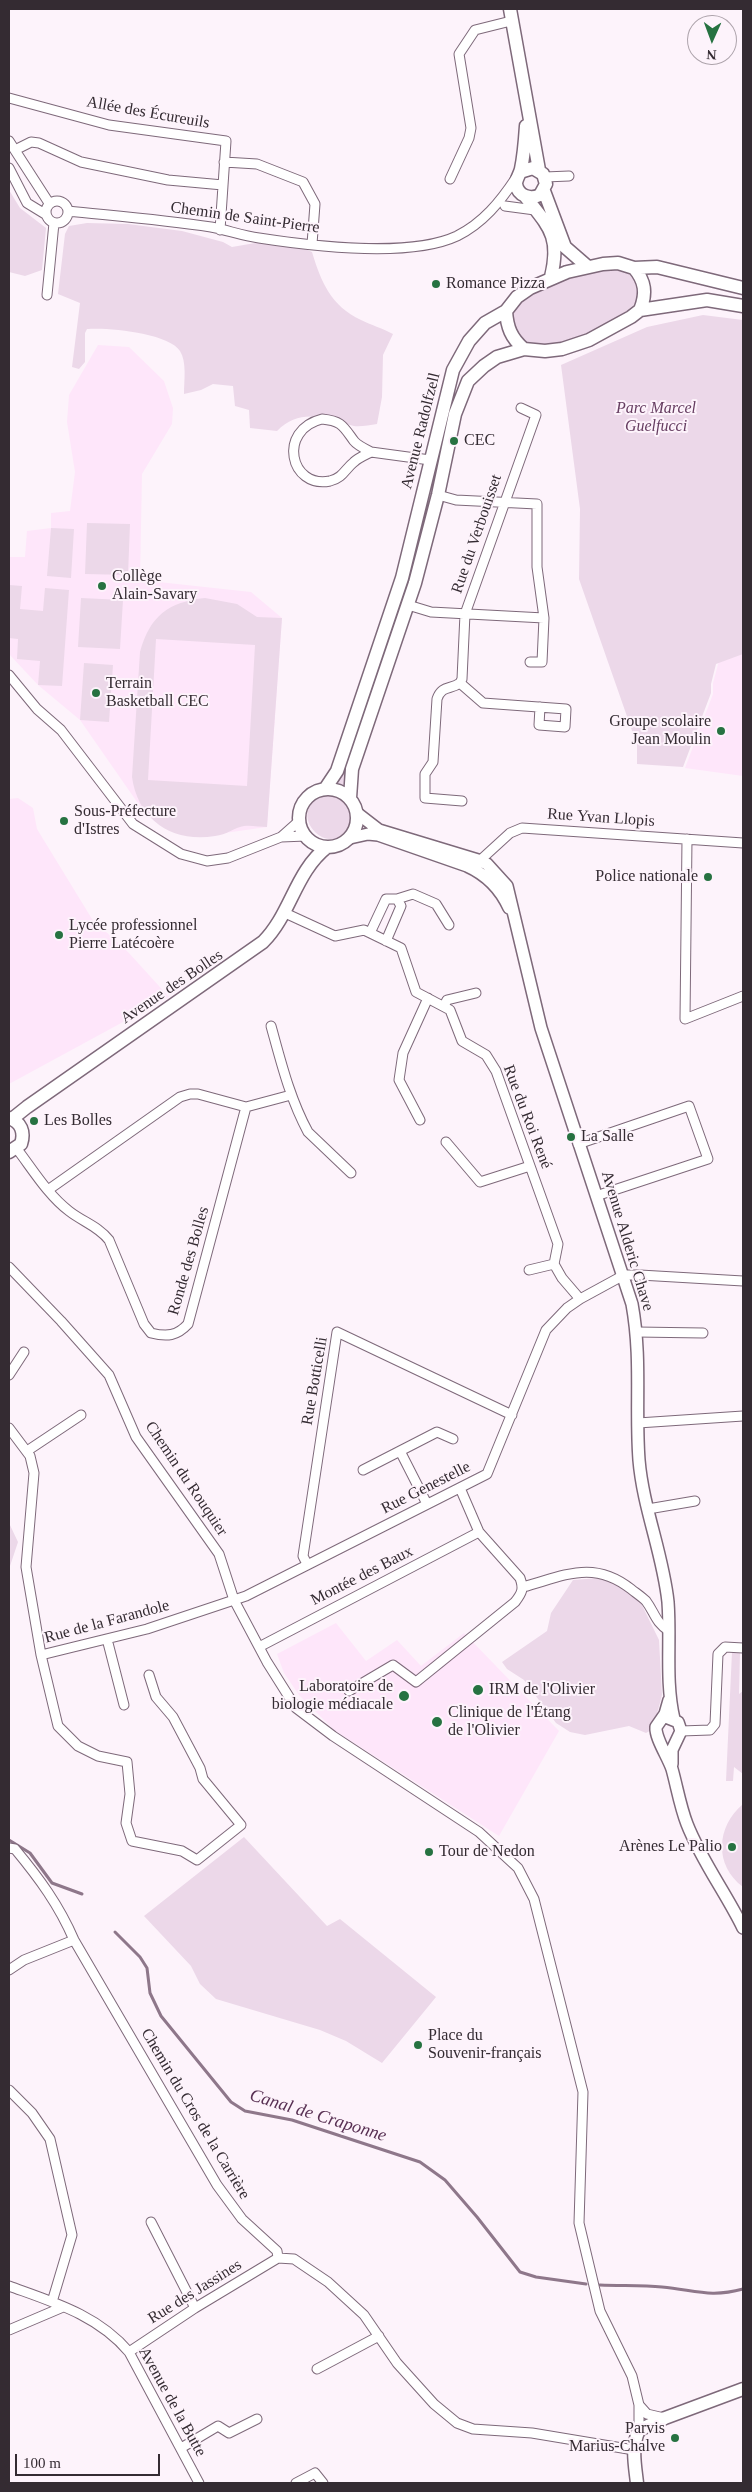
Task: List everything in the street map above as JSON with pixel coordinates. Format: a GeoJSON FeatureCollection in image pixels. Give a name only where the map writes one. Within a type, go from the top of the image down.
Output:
{"type":"FeatureCollection","features":[{"type":"Feature","properties":{"kind":"main road"},"geometry":{"type":"LineString","coordinates":[[511,15],[527,112],[544,190],[564,247],[588,267]]}},
{"type":"Feature","properties":{"kind":"main road"},"geometry":{"type":"LineString","coordinates":[[527,112],[520,173],[516,185],[549,227],[554,242],[556,258],[551,278]]}},
{"type":"Feature","properties":{"kind":"main road"},"geometry":{"type":"LineString","coordinates":[[520,173],[528,168],[542,174]]}},
{"type":"Feature","properties":{"kind":"main road"},"geometry":{"type":"LineString","coordinates":[[524,196],[536,197],[544,190]]}},
{"type":"Feature","properties":{"kind":"main road","name":"Avenue Radolfzell"},"geometry":{"type":"LineString","coordinates":[[325,789],[336,771],[391,613],[414,535],[430,460],[453,370],[469,341],[485,323],[506,311],[517,296],[551,278],[588,267],[618,263],[634,268],[656,267],[743,288]]}},
{"type":"Feature","properties":{"kind":"main road"},"geometry":{"type":"LineString","coordinates":[[634,268],[642,277],[645,290],[640,310]]}},
{"type":"Feature","properties":{"kind":"main road","name":"Avenue Radolfzell"},"geometry":{"type":"LineString","coordinates":[[350,798],[352,770],[408,605],[438,495],[455,414],[468,381],[497,357],[524,349],[558,350],[589,340],[640,310],[707,300],[743,306]]}},
{"type":"Feature","properties":{"kind":"main road"},"geometry":{"type":"LineString","coordinates":[[506,311],[507,324],[513,340],[524,349]]}},
{"type":"Feature","properties":{"kind":"main road"},"geometry":{"type":"LineString","coordinates":[[325,789],[342,792],[350,798],[357,813],[356,826],[350,838],[336,846],[327,847],[307,838],[299,821],[302,805],[308,797],[325,789]]}},
{"type":"Feature","properties":{"kind":"main road","name":"Avenue des Bolles"},"geometry":{"type":"LineString","coordinates":[[300,879],[307,838]]}},
{"type":"Feature","properties":{"kind":"main road","name":"Avenue des Bolles"},"geometry":{"type":"LineString","coordinates":[[14,1122],[27,1107],[39,1101],[248,955],[273,932],[285,913],[300,879],[316,856],[327,847]]}},
{"type":"Feature","properties":{"kind":"main road"},"geometry":{"type":"LineString","coordinates":[[13,1151],[23,1139],[14,1122]]}},
{"type":"Feature","properties":{"kind":"main road"},"geometry":{"type":"LineString","coordinates":[[637,2483],[634,2450],[639,2430],[665,2418],[743,2389]]}},
{"type":"Feature","properties":{"kind":"street"},"geometry":{"type":"LineString","coordinates":[[450,179],[469,138],[471,128],[460,54],[475,30],[511,15]]}},
{"type":"Feature","properties":{"kind":"street","name":"Allée des Écureuils"},"geometry":{"type":"LineString","coordinates":[[9,98],[109,125],[226,141],[220,230]]}},
{"type":"Feature","properties":{"kind":"street"},"geometry":{"type":"LineString","coordinates":[[9,141],[49,202]]}},
{"type":"Feature","properties":{"kind":"street"},"geometry":{"type":"LineString","coordinates":[[15,150],[31,142],[39,143],[81,162],[168,180],[223,185]]}},
{"type":"Feature","properties":{"kind":"street"},"geometry":{"type":"LineString","coordinates":[[224,162],[257,164],[304,182],[315,204],[312,244]]}},
{"type":"Feature","properties":{"kind":"street"},"geometry":{"type":"LineString","coordinates":[[9,168],[28,203],[45,214],[48,220],[54,223],[63,222],[68,216],[65,203],[57,200],[49,202]]}},
{"type":"Feature","properties":{"kind":"street","name":"Chemin de Saint-Pierre"},"geometry":{"type":"LineString","coordinates":[[501,207],[520,173]]}},
{"type":"Feature","properties":{"kind":"street"},"geometry":{"type":"LineString","coordinates":[[542,174],[569,176]]}},
{"type":"Feature","properties":{"kind":"street","name":"Chemin de Saint-Pierre"},"geometry":{"type":"LineString","coordinates":[[68,211],[220,230],[257,238],[312,244],[394,249],[438,243],[459,235],[501,207],[524,196]]}},
{"type":"Feature","properties":{"kind":"street"},"geometry":{"type":"LineString","coordinates":[[45,214],[49,202]]}},
{"type":"Feature","properties":{"kind":"street"},"geometry":{"type":"LineString","coordinates":[[501,207],[535,210]]}},
{"type":"Feature","properties":{"kind":"street"},"geometry":{"type":"LineString","coordinates":[[48,295],[54,223]]}},
{"type":"Feature","properties":{"kind":"street","name":"Rue du Verbouisset"},"geometry":{"type":"LineString","coordinates":[[460,682],[462,679],[465,614],[503,502],[536,415],[521,408]]}},
{"type":"Feature","properties":{"kind":"street"},"geometry":{"type":"LineString","coordinates":[[371,452],[353,462],[340,477],[321,482],[303,474],[295,461],[293,446],[296,436],[302,428],[311,422],[322,419],[332,420],[350,432],[354,442],[371,452],[430,460]]}},
{"type":"Feature","properties":{"kind":"street"},"geometry":{"type":"LineString","coordinates":[[438,495],[456,500],[537,504],[537,567],[544,618],[542,662],[530,662]]}},
{"type":"Feature","properties":{"kind":"street"},"geometry":{"type":"LineString","coordinates":[[408,605],[431,612],[544,618]]}},
{"type":"Feature","properties":{"kind":"street"},"geometry":{"type":"LineString","coordinates":[[9,675],[37,709],[61,730],[134,824],[181,854],[207,861],[228,858],[281,837],[299,821]]}},
{"type":"Feature","properties":{"kind":"street"},"geometry":{"type":"LineString","coordinates":[[462,801],[425,798],[425,774],[432,762],[437,699],[440,692],[446,686],[456,686],[460,682],[483,703],[540,707]]}},
{"type":"Feature","properties":{"kind":"street","name":"Avenue Alderic Chave"},"geometry":{"type":"LineString","coordinates":[[357,813],[379,830],[442,847],[476,864]]}},
{"type":"Feature","properties":{"kind":"street","name":"Rue Yvan Llopis"},"geometry":{"type":"LineString","coordinates":[[476,864],[510,832],[522,828],[743,843]]}},
{"type":"Feature","properties":{"kind":"street","name":"Avenue Alderic Chave"},"geometry":{"type":"LineString","coordinates":[[350,838],[368,834],[476,864],[487,864],[507,886],[540,1028],[624,1276],[637,1332],[639,1461],[665,1582],[669,1631],[669,1698],[674,1719]]}},
{"type":"Feature","properties":{"kind":"street"},"geometry":{"type":"LineString","coordinates":[[281,837],[307,838]]}},
{"type":"Feature","properties":{"kind":"street"},"geometry":{"type":"LineString","coordinates":[[687,839],[685,1019],[743,996]]}},
{"type":"Feature","properties":{"kind":"street"},"geometry":{"type":"LineString","coordinates":[[370,933],[386,899],[413,894],[436,904],[449,925]]}},
{"type":"Feature","properties":{"kind":"street"},"geometry":{"type":"LineString","coordinates":[[386,941],[401,906],[397,898]]}},
{"type":"Feature","properties":{"kind":"street"},"geometry":{"type":"LineString","coordinates":[[285,913],[335,936],[364,930],[401,948],[416,992],[444,1006],[447,1000],[476,993]]}},
{"type":"Feature","properties":{"kind":"street"},"geometry":{"type":"LineString","coordinates":[[420,1120],[399,1080],[403,1053],[428,998]]}},
{"type":"Feature","properties":{"kind":"street","name":"Rue du Roi René"},"geometry":{"type":"LineString","coordinates":[[444,1006],[450,1010],[462,1040],[486,1056],[496,1071],[558,1244],[554,1264]]}},
{"type":"Feature","properties":{"kind":"street"},"geometry":{"type":"LineString","coordinates":[[271,1026],[291,1096],[308,1132],[351,1173]]}},
{"type":"Feature","properties":{"kind":"street"},"geometry":{"type":"LineString","coordinates":[[48,1190],[180,1097],[198,1094],[246,1107],[291,1096]]}},
{"type":"Feature","properties":{"kind":"street"},"geometry":{"type":"LineString","coordinates":[[578,1144],[689,1106],[708,1159],[596,1196]]}},
{"type":"Feature","properties":{"kind":"street","name":"Ronde des Bolles"},"geometry":{"type":"LineString","coordinates":[[13,1151],[69,1211],[101,1230],[109,1240],[144,1324],[151,1333],[171,1336],[180,1332],[188,1324],[246,1107]]}},
{"type":"Feature","properties":{"kind":"street"},"geometry":{"type":"LineString","coordinates":[[446,1142],[480,1182],[530,1166]]}},
{"type":"Feature","properties":{"kind":"street"},"geometry":{"type":"LineString","coordinates":[[529,1270],[554,1264],[562,1278],[580,1300]]}},
{"type":"Feature","properties":{"kind":"street","name":"Chemin du Rouquier"},"geometry":{"type":"LineString","coordinates":[[9,1267],[62,1321],[109,1376],[136,1437],[219,1554],[234,1600],[296,1708],[332,1736],[479,1832],[518,1868],[534,1899],[583,2092],[580,2223],[600,2311],[632,2376],[639,2405],[639,2430]]}},
{"type":"Feature","properties":{"kind":"street"},"geometry":{"type":"LineString","coordinates":[[624,1276],[743,1281]]}},
{"type":"Feature","properties":{"kind":"street","name":"Rue Genestelle"},"geometry":{"type":"LineString","coordinates":[[234,1600],[487,1474],[546,1330],[567,1308],[624,1276]]}},
{"type":"Feature","properties":{"kind":"street","name":"Rue Botticelli"},"geometry":{"type":"LineString","coordinates":[[307,1564],[303,1556],[337,1332],[512,1415]]}},
{"type":"Feature","properties":{"kind":"street"},"geometry":{"type":"LineString","coordinates":[[637,1332],[703,1333]]}},
{"type":"Feature","properties":{"kind":"street"},"geometry":{"type":"LineString","coordinates":[[9,1375],[24,1352]]}},
{"type":"Feature","properties":{"kind":"street"},"geometry":{"type":"LineString","coordinates":[[27,1451],[80,1415]]}},
{"type":"Feature","properties":{"kind":"street"},"geometry":{"type":"LineString","coordinates":[[638,1423],[743,1416]]}},
{"type":"Feature","properties":{"kind":"street","name":"Rue de la Farandole"},"geometry":{"type":"LineString","coordinates":[[9,1428],[27,1451],[34,1472],[26,1567],[41,1655],[147,1629],[234,1600]]}},
{"type":"Feature","properties":{"kind":"street"},"geometry":{"type":"LineString","coordinates":[[363,1470],[437,1432],[453,1439]]}},
{"type":"Feature","properties":{"kind":"street"},"geometry":{"type":"LineString","coordinates":[[400,1451],[427,1504]]}},
{"type":"Feature","properties":{"kind":"street"},"geometry":{"type":"LineString","coordinates":[[348,1691],[393,1665],[416,1682],[515,1602],[521,1594],[523,1587],[520,1578],[479,1532],[460,1488]]}},
{"type":"Feature","properties":{"kind":"street"},"geometry":{"type":"LineString","coordinates":[[648,1509],[695,1501]]}},
{"type":"Feature","properties":{"kind":"street","name":"Montée des Baux"},"geometry":{"type":"LineString","coordinates":[[259,1646],[479,1532]]}},
{"type":"Feature","properties":{"kind":"street"},"geometry":{"type":"LineString","coordinates":[[523,1587],[571,1573],[594,1571],[611,1575],[646,1601],[659,1624],[669,1631]]}},
{"type":"Feature","properties":{"kind":"street"},"geometry":{"type":"LineString","coordinates":[[107,1639],[124,1706]]}},
{"type":"Feature","properties":{"kind":"street"},"geometry":{"type":"LineString","coordinates":[[659,1740],[667,1743],[678,1736],[710,1730],[715,1724],[718,1654],[725,1647],[743,1648]]}},
{"type":"Feature","properties":{"kind":"street"},"geometry":{"type":"LineString","coordinates":[[41,1655],[58,1726],[78,1746],[98,1756],[127,1762],[130,1794],[126,1823],[132,1841],[177,1850],[197,1860],[241,1825],[203,1779],[200,1768],[172,1717],[156,1697],[149,1675]]}},
{"type":"Feature","properties":{"kind":"street","name":"Avenue Alderic Chave"},"geometry":{"type":"LineString","coordinates":[[661,1720],[669,1698]]}},
{"type":"Feature","properties":{"kind":"street"},"geometry":{"type":"LineString","coordinates":[[672,1770],[659,1740],[656,1727],[661,1720],[674,1719],[678,1736],[672,1750],[672,1770],[677,1796],[687,1826],[743,1928]]}},
{"type":"Feature","properties":{"kind":"street","name":"Chemin du Cros de la Carrière"},"geometry":{"type":"LineString","coordinates":[[9,1848],[15,1849],[45,1885],[64,1917],[74,1940],[217,2185],[242,2219],[277,2251],[278,2258]]}},
{"type":"Feature","properties":{"kind":"street"},"geometry":{"type":"LineString","coordinates":[[9,1970],[24,1960],[74,1940]]}},
{"type":"Feature","properties":{"kind":"street"},"geometry":{"type":"LineString","coordinates":[[9,2090],[32,2113],[50,2139],[72,2235],[52,2302]]}},
{"type":"Feature","properties":{"kind":"street"},"geometry":{"type":"LineString","coordinates":[[151,2222],[195,2308]]}},
{"type":"Feature","properties":{"kind":"street"},"geometry":{"type":"LineString","coordinates":[[278,2258],[294,2259],[328,2282],[364,2315],[397,2363],[428,2397],[457,2423],[473,2429],[532,2433],[634,2450]]}},
{"type":"Feature","properties":{"kind":"street","name":"Rue des Jassines"},"geometry":{"type":"LineString","coordinates":[[128,2352],[195,2308],[278,2258]]}},
{"type":"Feature","properties":{"kind":"street","name":"Avenue de la Butte"},"geometry":{"type":"LineString","coordinates":[[9,2286],[79,2313],[104,2328],[128,2352],[199,2483]]}},
{"type":"Feature","properties":{"kind":"street"},"geometry":{"type":"LineString","coordinates":[[9,2330],[63,2307]]}},
{"type":"Feature","properties":{"kind":"street"},"geometry":{"type":"LineString","coordinates":[[317,2369],[378,2336]]}},
{"type":"Feature","properties":{"kind":"street"},"geometry":{"type":"LineString","coordinates":[[639,2405],[647,2414],[665,2418]]}},
{"type":"Feature","properties":{"kind":"street"},"geometry":{"type":"LineString","coordinates":[[181,2448],[218,2426],[229,2433],[257,2419]]}},
{"type":"Feature","properties":{"kind":"street"},"geometry":{"type":"LineString","coordinates":[[296,2483],[316,2473],[323,2483]]}},
{"type":"Feature","properties":{"kind":"shaded area","name":"Collège Alain-Savary"},"geometry":{"type":"Polygon","coordinates":[[[98,345],[129,347],[164,381],[173,408],[172,424],[142,474],[140,580],[251,592],[282,618],[267,827],[196,837],[144,812],[80,720],[38,685],[9,654],[9,557],[25,557],[27,531],[51,528],[51,513],[70,511],[75,472],[67,422],[69,395],[98,345]]]}},
{"type":"Feature","properties":{"kind":"shaded area","name":"Groupe scolaire Jean Moulin"},"geometry":{"type":"Polygon","coordinates":[[[743,628],[743,776],[685,768],[713,694],[713,683],[727,631],[743,628]]]}},
{"type":"Feature","properties":{"kind":"shaded area","name":"Lycée professionnel Pierre Latécoère"},"geometry":{"type":"Polygon","coordinates":[[[18,798],[33,808],[37,829],[92,919],[128,952],[169,997],[9,1084],[9,799],[18,798]]]}},
{"type":"Feature","properties":{"kind":"shaded area","name":"Clinique de l'Étang de l'Olivier"},"geometry":{"type":"Polygon","coordinates":[[[336,1623],[366,1661],[397,1640],[421,1666],[464,1633],[559,1731],[499,1836],[334,1730],[299,1695],[284,1673],[277,1654],[336,1623]]]}},
{"type":"Feature","properties":{"kind":"green space"},"geometry":{"type":"Polygon","coordinates":[[[9,190],[20,208],[46,228],[42,270],[25,276],[9,272],[9,190]]]}},
{"type":"Feature","properties":{"kind":"green space"},"geometry":{"type":"Polygon","coordinates":[[[87,223],[128,224],[182,231],[223,242],[232,247],[261,242],[289,242],[312,252],[324,283],[342,308],[361,320],[393,334],[383,355],[382,397],[377,424],[356,426],[323,418],[304,417],[295,419],[277,431],[250,428],[249,410],[235,406],[233,386],[213,384],[201,390],[184,394],[184,366],[180,351],[174,345],[164,340],[137,332],[87,329],[85,333],[85,362],[79,369],[72,367],[80,303],[58,294],[65,234],[69,226],[87,223]]]}},
{"type":"Feature","properties":{"kind":"green space"},"geometry":{"type":"Polygon","coordinates":[[[604,269],[617,269],[636,276],[640,299],[622,314],[598,328],[560,344],[546,346],[519,339],[508,317],[516,303],[552,282],[604,269]]]}},
{"type":"Feature","properties":{"kind":"green space","name":"Parc Marcel Guelfucci"},"geometry":{"type":"Polygon","coordinates":[[[703,315],[743,320],[743,654],[716,664],[711,684],[711,693],[683,767],[637,764],[637,745],[579,579],[580,509],[561,365],[647,327],[703,315]]]}},
{"type":"Feature","properties":{"kind":"green space"},"geometry":{"type":"Polygon","coordinates":[[[429,515],[416,566],[346,787],[335,784],[422,516],[429,515]]]}},
{"type":"Feature","properties":{"kind":"green space"},"geometry":{"type":"Polygon","coordinates":[[[87,523],[130,524],[128,575],[85,574],[87,523]]]}},
{"type":"Feature","properties":{"kind":"green space"},"geometry":{"type":"Polygon","coordinates":[[[51,528],[74,529],[71,578],[47,576],[51,528]]]}},
{"type":"Feature","properties":{"kind":"green space"},"geometry":{"type":"Polygon","coordinates":[[[9,585],[22,586],[20,609],[43,611],[45,588],[69,590],[62,686],[38,685],[40,661],[17,659],[18,639],[9,638],[9,585]]]}},
{"type":"Feature","properties":{"kind":"green space"},"geometry":{"type":"Polygon","coordinates":[[[81,598],[123,600],[120,649],[78,647],[81,598]]]}},
{"type":"Feature","properties":{"kind":"green space"},"geometry":{"type":"Polygon","coordinates":[[[205,598],[237,604],[257,617],[282,618],[267,827],[244,826],[215,836],[185,836],[171,832],[160,825],[141,805],[136,792],[132,777],[140,652],[149,629],[162,613],[171,607],[205,598]],[[156,639],[148,780],[247,786],[255,645],[156,639]]]}},
{"type":"Feature","properties":{"kind":"green space","name":"Terrain Basketball CEC"},"geometry":{"type":"Polygon","coordinates":[[[84,663],[113,665],[109,722],[80,720],[84,663]]]}},
{"type":"Feature","properties":{"kind":"green space"},"geometry":{"type":"Polygon","coordinates":[[[327,795],[343,801],[350,810],[351,815],[348,827],[340,837],[331,839],[321,836],[313,830],[308,821],[308,811],[314,802],[327,795]]]}},
{"type":"Feature","properties":{"kind":"green space"},"geometry":{"type":"Polygon","coordinates":[[[9,1523],[18,1542],[9,1569],[9,1523]]]}},
{"type":"Feature","properties":{"kind":"green space"},"geometry":{"type":"Polygon","coordinates":[[[599,1578],[611,1582],[639,1599],[659,1640],[662,1695],[653,1729],[646,1733],[629,1726],[585,1735],[570,1732],[556,1723],[524,1680],[507,1669],[502,1662],[547,1631],[551,1613],[573,1580],[599,1578]]]}},
{"type":"Feature","properties":{"kind":"green space"},"geometry":{"type":"Polygon","coordinates":[[[732,1652],[740,1653],[739,1694],[743,1691],[743,1774],[734,1767],[733,1781],[726,1781],[732,1652]]]}},
{"type":"Feature","properties":{"kind":"green space","name":"Arènes Le Palio"},"geometry":{"type":"Polygon","coordinates":[[[743,1804],[743,1887],[727,1868],[722,1846],[723,1835],[728,1824],[734,1813],[743,1804]]]}},
{"type":"Feature","properties":{"kind":"green space"},"geometry":{"type":"Polygon","coordinates":[[[244,1837],[327,1926],[340,1919],[436,1997],[382,2063],[346,2041],[320,2030],[216,1999],[200,1984],[191,1966],[144,1916],[244,1837]]]}},
{"type":"Feature","properties":{"kind":"waterway","name":"Canal de Craponne"},"geometry":{"type":"LineString","coordinates":[[9,1840],[30,1853],[52,1883],[82,1894]]}},
{"type":"Feature","properties":{"kind":"waterway","name":"Canal de Craponne"},"geometry":{"type":"LineString","coordinates":[[115,1932],[140,1957],[147,1968],[150,1993],[161,2016],[231,2102],[245,2111],[292,2120],[420,2162],[445,2180],[520,2272],[536,2277],[586,2284]]}},
{"type":"Feature","properties":{"kind":"waterway","name":"Canal de Craponne"},"geometry":{"type":"LineString","coordinates":[[600,2285],[654,2286],[702,2293],[721,2293],[743,2289]]}},
{"type":"Feature","properties":{"kind":"place","name":"Romance Pizza"},"geometry":{"type":"Point","coordinates":[436,284]}},
{"type":"Feature","properties":{"kind":"place","name":"CEC"},"geometry":{"type":"Point","coordinates":[454,441]}},
{"type":"Feature","properties":{"kind":"place","name":"Collège Alain-Savary"},"geometry":{"type":"Point","coordinates":[102,586]}},
{"type":"Feature","properties":{"kind":"place","name":"Terrain Basketball CEC"},"geometry":{"type":"Point","coordinates":[96,693]}},
{"type":"Feature","properties":{"kind":"place","name":"Groupe scolaire Jean Moulin"},"geometry":{"type":"Point","coordinates":[721,731]}},
{"type":"Feature","properties":{"kind":"place","name":"Sous-Préfecture d'Istres"},"geometry":{"type":"Point","coordinates":[64,821]}},
{"type":"Feature","properties":{"kind":"place","name":"Police nationale"},"geometry":{"type":"Point","coordinates":[708,877]}},
{"type":"Feature","properties":{"kind":"place","name":"Lycée professionnel Pierre Latécoère"},"geometry":{"type":"Point","coordinates":[59,935]}},
{"type":"Feature","properties":{"kind":"place","name":"Les Bolles"},"geometry":{"type":"Point","coordinates":[34,1121]}},
{"type":"Feature","properties":{"kind":"place","name":"La Salle"},"geometry":{"type":"Point","coordinates":[571,1137]}},
{"type":"Feature","properties":{"kind":"place","name":"IRM de l'Olivier"},"geometry":{"type":"Point","coordinates":[478,1690]}},
{"type":"Feature","properties":{"kind":"place","name":"Laboratoire de biologie médiacale"},"geometry":{"type":"Point","coordinates":[404,1696]}},
{"type":"Feature","properties":{"kind":"place","name":"Clinique de l'Étang de l'Olivier"},"geometry":{"type":"Point","coordinates":[437,1722]}},
{"type":"Feature","properties":{"kind":"place","name":"Arènes Le Palio"},"geometry":{"type":"Point","coordinates":[732,1847]}},
{"type":"Feature","properties":{"kind":"place","name":"Tour de Nedon"},"geometry":{"type":"Point","coordinates":[429,1852]}},
{"type":"Feature","properties":{"kind":"place","name":"Place du Souvenir-français"},"geometry":{"type":"Point","coordinates":[418,2045]}},
{"type":"Feature","properties":{"kind":"place","name":"Parvis Marius-Chalve"},"geometry":{"type":"Point","coordinates":[675,2438]}}]}
